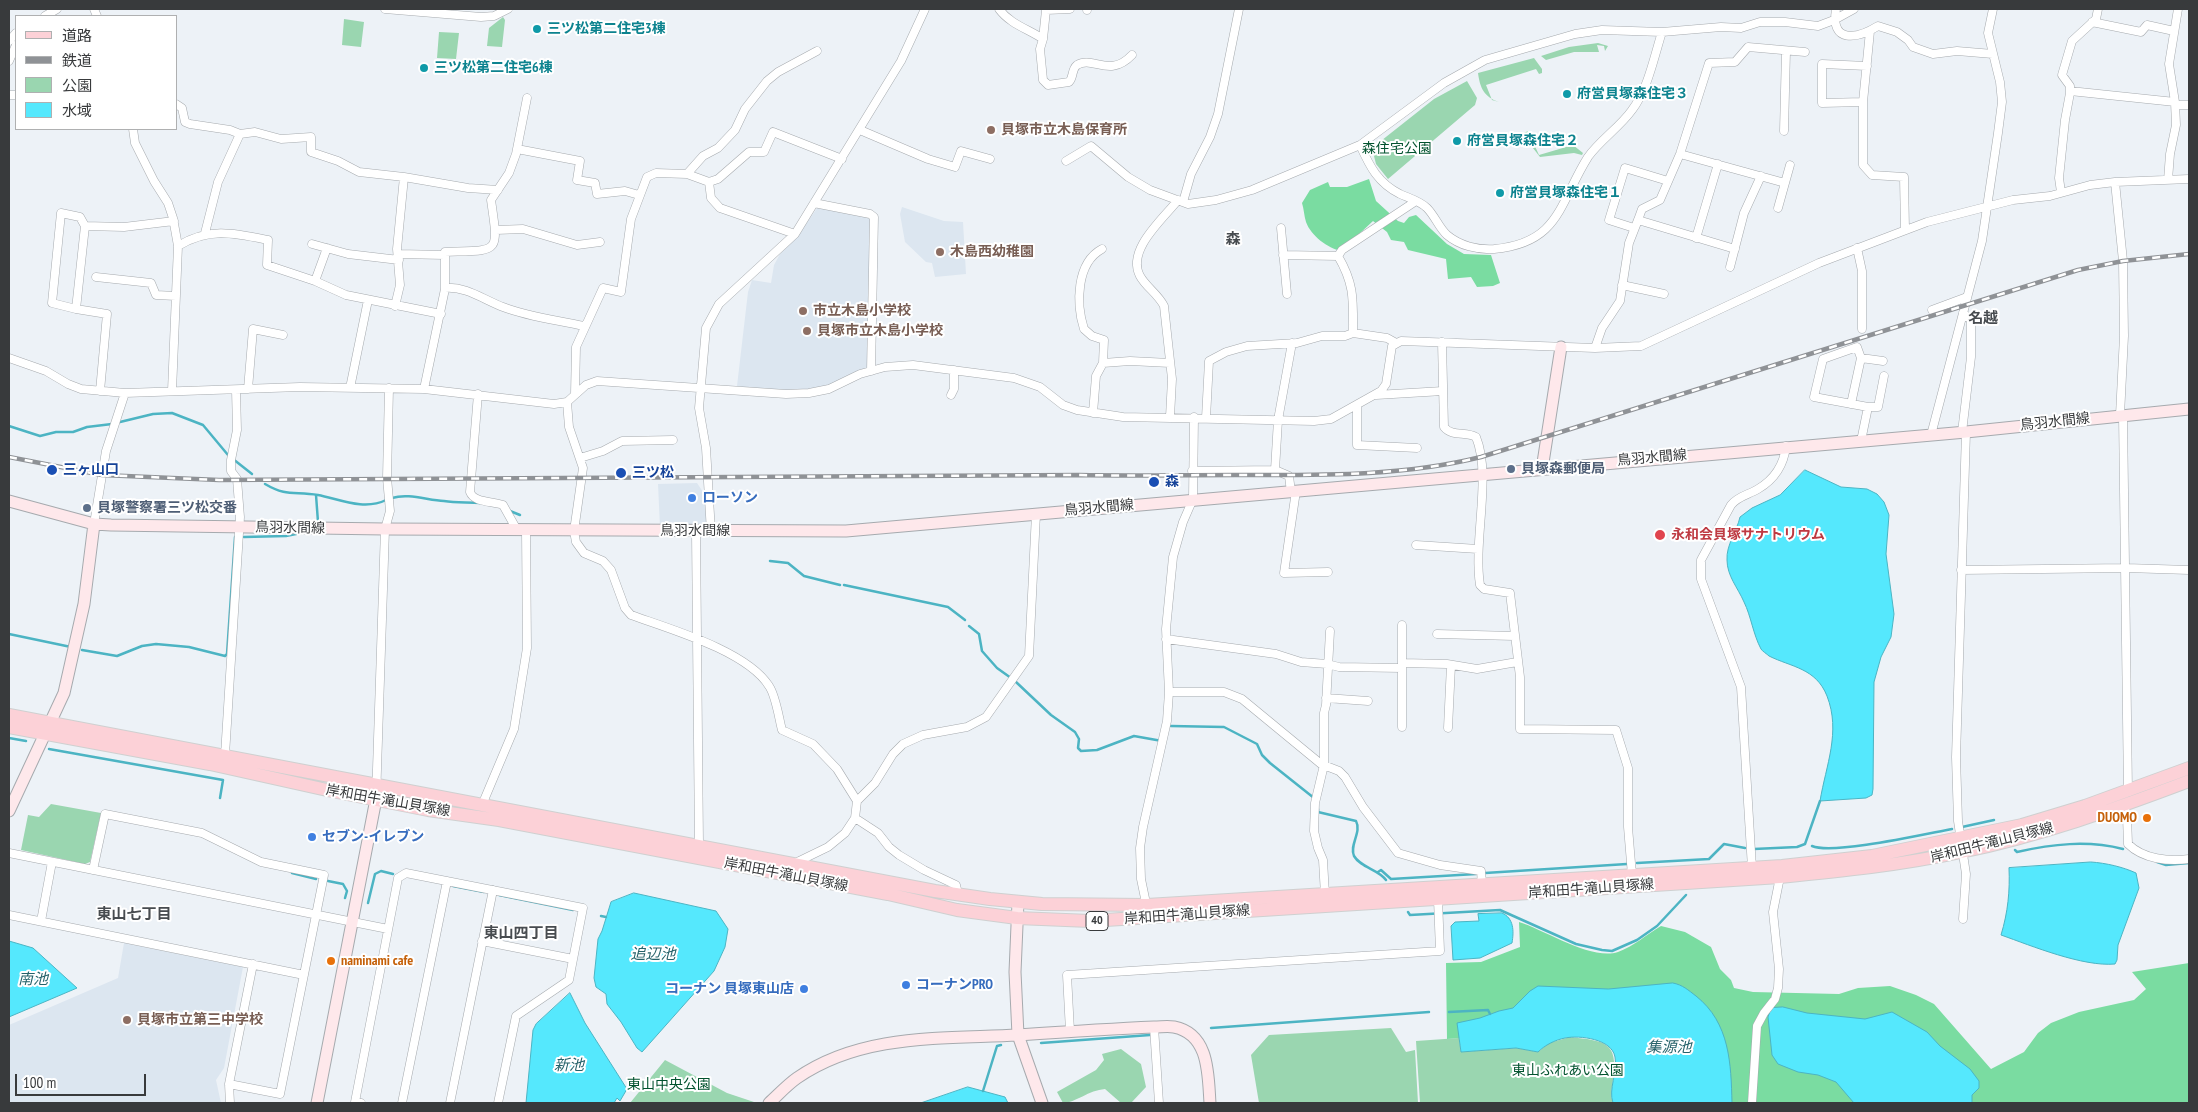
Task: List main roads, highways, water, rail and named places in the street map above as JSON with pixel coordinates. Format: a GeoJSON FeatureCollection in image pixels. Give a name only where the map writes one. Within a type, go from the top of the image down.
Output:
{"type":"FeatureCollection","features":[{"type":"Feature","properties":{"kind":"main road","name":"岸和田牛滝山貝塚線"},"geometry":{"type":"LineString","coordinates":[[9,715],[49,728],[376,799],[888,894],[957,910],[1017,918],[1090,921],[1780,877],[1865,868],[1962,852],[2063,825],[2189,781]]}},
{"type":"Feature","properties":{"kind":"main road","name":"岸和田牛滝山貝塚線"},"geometry":{"type":"LineString","coordinates":[[9,727],[49,728],[225,755],[958,894],[1018,902],[1147,905],[1752,868],[1872,856],[2022,825],[2128,792],[2189,768]]}},
{"type":"Feature","properties":{"kind":"water"},"geometry":{"type":"Polygon","coordinates":[[[1805,470],[1841,487],[1867,489],[1877,494],[1884,502],[1889,515],[1886,554],[1894,614],[1891,637],[1881,657],[1874,682],[1873,789],[1872,795],[1866,798],[1820,801],[1833,736],[1831,709],[1827,696],[1816,679],[1810,674],[1769,656],[1762,650],[1742,597],[1727,566],[1728,549],[1740,517],[1752,508],[1780,495],[1805,470]]]}},
{"type":"Feature","properties":{"kind":"water"},"geometry":{"type":"Polygon","coordinates":[[[2091,862],[2103,863],[2136,873],[2139,888],[2118,945],[2115,964],[2102,964],[2073,959],[2001,935],[2008,901],[2009,868],[2091,862]]]}},
{"type":"Feature","properties":{"kind":"water","name":"追辺池"},"geometry":{"type":"Polygon","coordinates":[[[634,893],[716,911],[728,929],[725,947],[714,971],[642,1052],[637,1048],[607,1004],[606,994],[596,987],[594,978],[598,939],[611,902],[634,893]]]}},
{"type":"Feature","properties":{"kind":"water"},"geometry":{"type":"Polygon","coordinates":[[[1502,913],[1509,918],[1512,925],[1512,943],[1480,958],[1453,960],[1451,926],[1455,922],[1479,921],[1478,914],[1502,913]]]}},
{"type":"Feature","properties":{"kind":"water","name":"南池"},"geometry":{"type":"Polygon","coordinates":[[[9,941],[33,948],[77,988],[9,1017],[9,941]]]}},
{"type":"Feature","properties":{"kind":"water","name":"集源池"},"geometry":{"type":"Polygon","coordinates":[[[1673,983],[1683,986],[1696,996],[1716,1019],[1722,1031],[1729,1059],[1732,1103],[1613,1103],[1612,1092],[1616,1063],[1613,1051],[1602,1042],[1587,1038],[1571,1037],[1554,1041],[1538,1052],[1516,1048],[1461,1052],[1457,1023],[1513,1008],[1530,991],[1538,986],[1608,989],[1673,983]]]}},
{"type":"Feature","properties":{"kind":"water","name":"新池"},"geometry":{"type":"Polygon","coordinates":[[[570,993],[585,1023],[627,1089],[620,1101],[617,1098],[614,1103],[526,1103],[533,1030],[536,1024],[570,993]]]}},
{"type":"Feature","properties":{"kind":"water"},"geometry":{"type":"Polygon","coordinates":[[[1783,1007],[1807,1013],[1865,1019],[1892,1012],[1927,1032],[1940,1046],[1970,1069],[1979,1081],[1979,1088],[1972,1095],[1972,1103],[1854,1103],[1836,1082],[1818,1075],[1798,1072],[1778,1064],[1772,1055],[1768,1017],[1771,1008],[1783,1007]]]}},
{"type":"Feature","properties":{"kind":"water"},"geometry":{"type":"Polygon","coordinates":[[[968,1087],[1005,1097],[1008,1103],[921,1103],[968,1087]]]}},
{"type":"Feature","properties":{"kind":"waterway"},"geometry":{"type":"LineString","coordinates":[[120,422],[153,414],[172,413],[203,425],[228,455]]}},
{"type":"Feature","properties":{"kind":"waterway"},"geometry":{"type":"LineString","coordinates":[[9,426],[40,436],[112,424]]}},
{"type":"Feature","properties":{"kind":"waterway"},"geometry":{"type":"LineString","coordinates":[[233,459],[252,474]]}},
{"type":"Feature","properties":{"kind":"waterway"},"geometry":{"type":"LineString","coordinates":[[265,484],[279,491],[318,495],[360,504],[378,503],[386,500]]}},
{"type":"Feature","properties":{"kind":"waterway"},"geometry":{"type":"LineString","coordinates":[[316,495],[318,522]]}},
{"type":"Feature","properties":{"kind":"waterway"},"geometry":{"type":"LineString","coordinates":[[392,498],[411,496],[448,502],[480,503]]}},
{"type":"Feature","properties":{"kind":"waterway"},"geometry":{"type":"LineString","coordinates":[[510,511],[520,515]]}},
{"type":"Feature","properties":{"kind":"waterway"},"geometry":{"type":"LineString","coordinates":[[244,537],[286,536],[301,533]]}},
{"type":"Feature","properties":{"kind":"waterway"},"geometry":{"type":"LineString","coordinates":[[82,650],[117,656],[142,646],[156,644],[189,647],[225,656],[227,654],[235,537]]}},
{"type":"Feature","properties":{"kind":"waterway"},"geometry":{"type":"LineString","coordinates":[[770,561],[788,563],[804,576],[840,585]]}},
{"type":"Feature","properties":{"kind":"waterway"},"geometry":{"type":"LineString","coordinates":[[844,585],[948,607],[965,620]]}},
{"type":"Feature","properties":{"kind":"waterway"},"geometry":{"type":"LineString","coordinates":[[969,626],[979,634],[982,651],[997,668],[1011,678]]}},
{"type":"Feature","properties":{"kind":"waterway"},"geometry":{"type":"LineString","coordinates":[[9,634],[71,647]]}},
{"type":"Feature","properties":{"kind":"waterway"},"geometry":{"type":"LineString","coordinates":[[1016,682],[1051,715],[1075,732],[1079,739],[1078,748],[1081,751],[1097,750],[1134,736],[1162,741]]}},
{"type":"Feature","properties":{"kind":"waterway"},"geometry":{"type":"LineString","coordinates":[[1171,726],[1224,727],[1257,744],[1262,755],[1270,763],[1314,798]]}},
{"type":"Feature","properties":{"kind":"waterway"},"geometry":{"type":"LineString","coordinates":[[9,738],[26,741]]}},
{"type":"Feature","properties":{"kind":"waterway"},"geometry":{"type":"LineString","coordinates":[[49,749],[223,780],[220,798]]}},
{"type":"Feature","properties":{"kind":"waterway"},"geometry":{"type":"LineString","coordinates":[[1754,849],[1797,847],[1805,844],[1820,801]]}},
{"type":"Feature","properties":{"kind":"waterway"},"geometry":{"type":"LineString","coordinates":[[1318,809],[1318,812],[1356,821],[1358,830],[1353,847],[1354,856],[1386,880]]}},
{"type":"Feature","properties":{"kind":"waterway"},"geometry":{"type":"LineString","coordinates":[[1962,827],[1994,820]]}},
{"type":"Feature","properties":{"kind":"waterway"},"geometry":{"type":"LineString","coordinates":[[1812,846],[1823,848],[1858,846],[1952,829]]}},
{"type":"Feature","properties":{"kind":"waterway"},"geometry":{"type":"LineString","coordinates":[[1637,863],[1709,859],[1724,844],[1745,848]]}},
{"type":"Feature","properties":{"kind":"waterway"},"geometry":{"type":"LineString","coordinates":[[2015,850],[2017,852],[2070,844],[2110,846],[2123,849]]}},
{"type":"Feature","properties":{"kind":"waterway"},"geometry":{"type":"LineString","coordinates":[[2157,862],[2166,865],[2189,863]]}},
{"type":"Feature","properties":{"kind":"waterway"},"geometry":{"type":"LineString","coordinates":[[1485,873],[1627,864]]}},
{"type":"Feature","properties":{"kind":"waterway"},"geometry":{"type":"LineString","coordinates":[[1378,872],[1381,870],[1391,879],[1476,874]]}},
{"type":"Feature","properties":{"kind":"waterway"},"geometry":{"type":"LineString","coordinates":[[368,903],[375,874],[381,871],[393,874]]}},
{"type":"Feature","properties":{"kind":"waterway"},"geometry":{"type":"LineString","coordinates":[[292,873],[316,879]]}},
{"type":"Feature","properties":{"kind":"waterway"},"geometry":{"type":"LineString","coordinates":[[328,881],[343,884],[347,891],[345,898]]}},
{"type":"Feature","properties":{"kind":"waterway"},"geometry":{"type":"LineString","coordinates":[[453,886],[484,892]]}},
{"type":"Feature","properties":{"kind":"waterway"},"geometry":{"type":"LineString","coordinates":[[499,895],[573,910]]}},
{"type":"Feature","properties":{"kind":"waterway"},"geometry":{"type":"LineString","coordinates":[[1408,912],[1410,915],[1500,910],[1576,944],[1612,951],[1637,940],[1657,926],[1686,895]]}},
{"type":"Feature","properties":{"kind":"waterway"},"geometry":{"type":"LineString","coordinates":[[601,916],[606,917]]}},
{"type":"Feature","properties":{"kind":"waterway"},"geometry":{"type":"LineString","coordinates":[[1449,1012],[1488,1010],[1490,1014]]}},
{"type":"Feature","properties":{"kind":"waterway"},"geometry":{"type":"LineString","coordinates":[[1211,1028],[1429,1012]]}},
{"type":"Feature","properties":{"kind":"waterway"},"geometry":{"type":"LineString","coordinates":[[1041,1043],[1150,1035]]}},
{"type":"Feature","properties":{"kind":"waterway"},"geometry":{"type":"LineString","coordinates":[[983,1091],[997,1046],[1001,1045]]}},
{"type":"Feature","properties":{"kind":"railway"},"geometry":{"type":"LineString","coordinates":[[9,457],[102,475],[219,480],[1359,474],[1451,464],[1481,457],[2078,270],[2123,261],[2189,254]]}},
{"type":"Feature","properties":{"kind":"place","name":"三ツ松第二住宅3棟"},"geometry":{"type":"Point","coordinates":[537,29]}},
{"type":"Feature","properties":{"kind":"place","name":"三ツ松第二住宅6棟"},"geometry":{"type":"Point","coordinates":[424,68]}},
{"type":"Feature","properties":{"kind":"place","name":"府営貝塚森住宅３"},"geometry":{"type":"Point","coordinates":[1567,94]}},
{"type":"Feature","properties":{"kind":"place","name":"貝塚市立木島保育所"},"geometry":{"type":"Point","coordinates":[991,130]}},
{"type":"Feature","properties":{"kind":"place","name":"府営貝塚森住宅２"},"geometry":{"type":"Point","coordinates":[1457,141]}},
{"type":"Feature","properties":{"kind":"place","name":"府営貝塚森住宅１"},"geometry":{"type":"Point","coordinates":[1500,193]}},
{"type":"Feature","properties":{"kind":"place","name":"木島西幼稚園"},"geometry":{"type":"Point","coordinates":[940,252]}},
{"type":"Feature","properties":{"kind":"place","name":"市立木島小学校"},"geometry":{"type":"Point","coordinates":[803,311]}},
{"type":"Feature","properties":{"kind":"place","name":"貝塚市立木島小学校"},"geometry":{"type":"Point","coordinates":[807,331]}},
{"type":"Feature","properties":{"kind":"place","name":"貝塚森郵便局"},"geometry":{"type":"Point","coordinates":[1511,469]}},
{"type":"Feature","properties":{"kind":"place","name":"三ヶ山口"},"geometry":{"type":"Point","coordinates":[52,470]}},
{"type":"Feature","properties":{"kind":"place","name":"三ツ松"},"geometry":{"type":"Point","coordinates":[621,473]}},
{"type":"Feature","properties":{"kind":"place","name":"森"},"geometry":{"type":"Point","coordinates":[1154,482]}},
{"type":"Feature","properties":{"kind":"place","name":"ローソン"},"geometry":{"type":"Point","coordinates":[692,498]}},
{"type":"Feature","properties":{"kind":"place","name":"貝塚警察署三ツ松交番"},"geometry":{"type":"Point","coordinates":[87,508]}},
{"type":"Feature","properties":{"kind":"place","name":"永和会貝塚サナトリウム"},"geometry":{"type":"Point","coordinates":[1660,535]}},
{"type":"Feature","properties":{"kind":"place","name":"DUOMO"},"geometry":{"type":"Point","coordinates":[2147,818]}},
{"type":"Feature","properties":{"kind":"place","name":"セブン-イレブン"},"geometry":{"type":"Point","coordinates":[312,837]}},
{"type":"Feature","properties":{"kind":"place","name":"naminami cafe"},"geometry":{"type":"Point","coordinates":[331,961]}},
{"type":"Feature","properties":{"kind":"place","name":"コーナンPRO"},"geometry":{"type":"Point","coordinates":[906,985]}},
{"type":"Feature","properties":{"kind":"place","name":"コーナン 貝塚東山店"},"geometry":{"type":"Point","coordinates":[804,989]}},
{"type":"Feature","properties":{"kind":"place","name":"貝塚市立第三中学校"},"geometry":{"type":"Point","coordinates":[127,1020]}},
{"type":"Feature","properties":{"kind":"district","name":"森"},"geometry":{"type":"Point","coordinates":[1233,240]}},
{"type":"Feature","properties":{"kind":"district","name":"名越"},"geometry":{"type":"Point","coordinates":[1983,319]}},
{"type":"Feature","properties":{"kind":"district","name":"東山七丁目"},"geometry":{"type":"Point","coordinates":[134,915]}},
{"type":"Feature","properties":{"kind":"district","name":"東山四丁目"},"geometry":{"type":"Point","coordinates":[521,934]}},
{"type":"Feature","properties":{"kind":"park label","name":"森住宅公園"},"geometry":{"type":"Point","coordinates":[1397,149]}},
{"type":"Feature","properties":{"kind":"park label","name":"東山ふれあい公園"},"geometry":{"type":"Point","coordinates":[1568,1071]}},
{"type":"Feature","properties":{"kind":"park label","name":"東山中央公園"},"geometry":{"type":"Point","coordinates":[669,1085]}}]}
